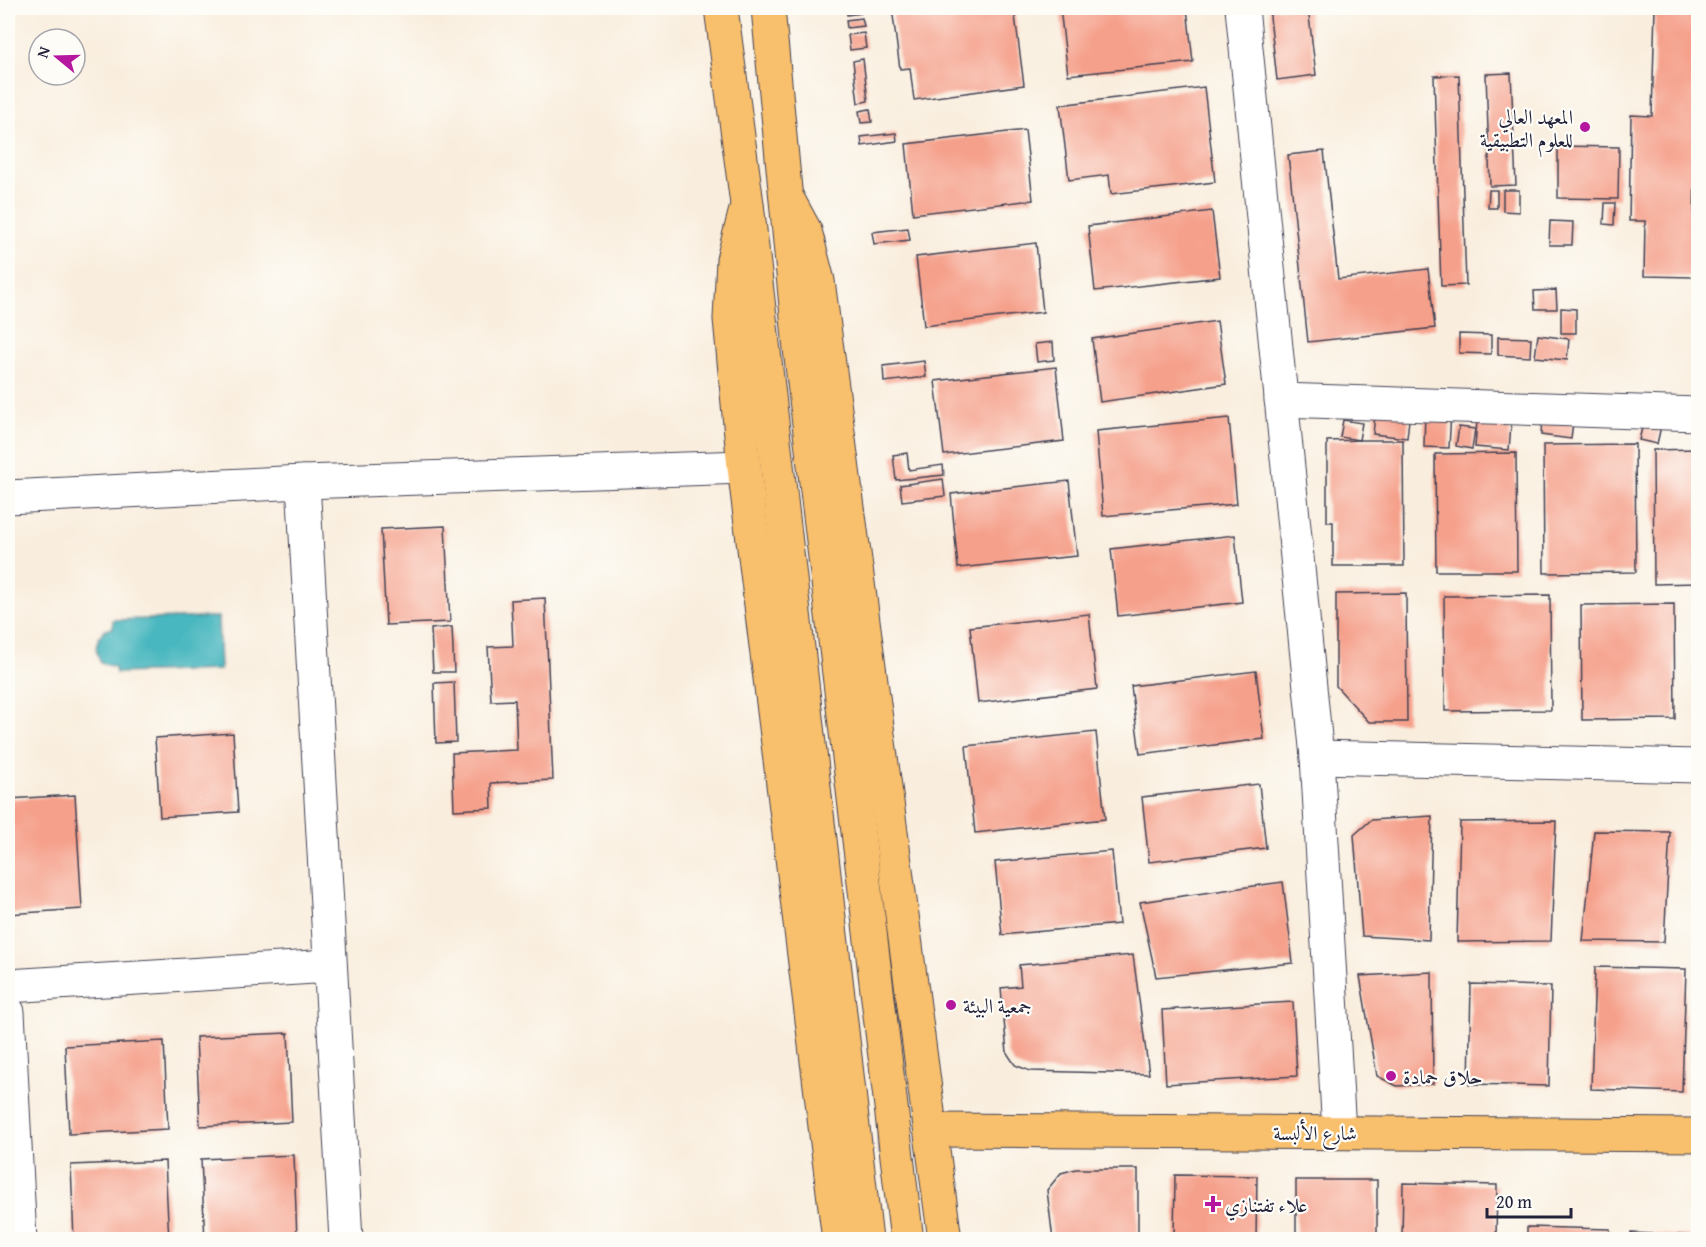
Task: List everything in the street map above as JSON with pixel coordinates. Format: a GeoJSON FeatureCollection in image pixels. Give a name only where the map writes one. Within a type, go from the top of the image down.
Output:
{"type":"FeatureCollection","features":[{"type":"Feature","properties":{"kind":"main road"},"geometry":{"type":"LineString","coordinates":[[721,8],[747,204],[866,1239]]}},
{"type":"Feature","properties":{"kind":"main road"},"geometry":{"type":"LineString","coordinates":[[768,8],[800,349],[907,1239]]}},
{"type":"Feature","properties":{"kind":"main road"},"geometry":{"type":"LineString","coordinates":[[787,198],[805,231],[818,281],[945,1239]]}},
{"type":"Feature","properties":{"kind":"main road"},"geometry":{"type":"LineString","coordinates":[[747,204],[733,260],[730,318],[744,467],[839,1239]]}},
{"type":"Feature","properties":{"kind":"main road","name":"شارع الألبسة"},"geometry":{"type":"LineString","coordinates":[[932,1130],[1698,1135]]}},
{"type":"Feature","properties":{"kind":"street"},"geometry":{"type":"LineString","coordinates":[[1242,8],[1317,757],[1339,1132]]}},
{"type":"Feature","properties":{"kind":"street"},"geometry":{"type":"LineString","coordinates":[[1281,400],[1698,414]]}},
{"type":"Feature","properties":{"kind":"street"},"geometry":{"type":"LineString","coordinates":[[8,497],[303,482],[744,467]]}},
{"type":"Feature","properties":{"kind":"street"},"geometry":{"type":"LineString","coordinates":[[303,482],[346,1239]]}},
{"type":"Feature","properties":{"kind":"street"},"geometry":{"type":"LineString","coordinates":[[1317,757],[1698,766]]}},
{"type":"Feature","properties":{"kind":"street"},"geometry":{"type":"LineString","coordinates":[[8,986],[330,966]]}},
{"type":"Feature","properties":{"kind":"street"},"geometry":{"type":"LineString","coordinates":[[8,1012],[12,1188],[20,1239]]}},
{"type":"Feature","properties":{"kind":"water"},"geometry":{"type":"Polygon","coordinates":[[[218,617],[220,670],[116,673],[115,667],[101,663],[97,654],[96,646],[99,639],[104,630],[113,628],[113,620],[218,617]]]}},
{"type":"Feature","properties":{"kind":"building"},"geometry":{"type":"Polygon","coordinates":[[[846,8],[860,8],[861,13],[847,15],[846,8]]]}},
{"type":"Feature","properties":{"kind":"building"},"geometry":{"type":"Polygon","coordinates":[[[892,8],[1014,8],[1024,85],[914,100],[910,68],[900,69],[892,8]]]}},
{"type":"Feature","properties":{"kind":"building"},"geometry":{"type":"Polygon","coordinates":[[[1060,8],[1187,8],[1193,62],[1068,75],[1060,8]]]}},
{"type":"Feature","properties":{"kind":"building"},"geometry":{"type":"Polygon","coordinates":[[[1269,8],[1308,8],[1316,75],[1277,80],[1269,8]]]}},
{"type":"Feature","properties":{"kind":"building"},"geometry":{"type":"Polygon","coordinates":[[[1655,8],[1698,8],[1693,277],[1644,276],[1645,221],[1629,221],[1631,115],[1652,116],[1655,8]]]}},
{"type":"Feature","properties":{"kind":"building"},"geometry":{"type":"Polygon","coordinates":[[[862,18],[864,26],[847,28],[846,20],[862,18]]]}},
{"type":"Feature","properties":{"kind":"building"},"geometry":{"type":"Polygon","coordinates":[[[864,33],[866,48],[850,50],[848,35],[864,33]]]}},
{"type":"Feature","properties":{"kind":"building"},"geometry":{"type":"Polygon","coordinates":[[[863,59],[868,101],[858,103],[853,61],[863,59]]]}},
{"type":"Feature","properties":{"kind":"building"},"geometry":{"type":"Polygon","coordinates":[[[1511,73],[1516,185],[1490,186],[1486,74],[1511,73]]]}},
{"type":"Feature","properties":{"kind":"building"},"geometry":{"type":"Polygon","coordinates":[[[1459,75],[1466,285],[1441,286],[1434,76],[1459,75]]]}},
{"type":"Feature","properties":{"kind":"building"},"geometry":{"type":"Polygon","coordinates":[[[1204,87],[1215,182],[1111,194],[1109,175],[1069,180],[1060,105],[1204,87]]]}},
{"type":"Feature","properties":{"kind":"building"},"geometry":{"type":"Polygon","coordinates":[[[870,109],[872,122],[861,123],[859,111],[870,109]]]}},
{"type":"Feature","properties":{"kind":"building"},"geometry":{"type":"Polygon","coordinates":[[[1025,130],[1033,200],[913,214],[906,144],[1025,130]]]}},
{"type":"Feature","properties":{"kind":"building"},"geometry":{"type":"Polygon","coordinates":[[[896,133],[897,141],[862,146],[861,137],[896,133]]]}},
{"type":"Feature","properties":{"kind":"building"},"geometry":{"type":"Polygon","coordinates":[[[1558,146],[1619,147],[1618,199],[1558,198],[1558,146]]]}},
{"type":"Feature","properties":{"kind":"building"},"geometry":{"type":"Polygon","coordinates":[[[1324,151],[1338,279],[1428,269],[1435,328],[1308,342],[1288,155],[1324,151]]]}},
{"type":"Feature","properties":{"kind":"building"},"geometry":{"type":"Polygon","coordinates":[[[1489,190],[1497,190],[1497,208],[1488,208],[1489,190]]]}},
{"type":"Feature","properties":{"kind":"building"},"geometry":{"type":"Polygon","coordinates":[[[1503,190],[1519,190],[1519,212],[1503,211],[1503,190]]]}},
{"type":"Feature","properties":{"kind":"building"},"geometry":{"type":"Polygon","coordinates":[[[1605,203],[1615,203],[1614,225],[1604,224],[1605,203]]]}},
{"type":"Feature","properties":{"kind":"building"},"geometry":{"type":"Polygon","coordinates":[[[1212,211],[1220,277],[1095,291],[1088,226],[1212,211]]]}},
{"type":"Feature","properties":{"kind":"building"},"geometry":{"type":"Polygon","coordinates":[[[1550,221],[1573,222],[1572,245],[1549,245],[1550,221]]]}},
{"type":"Feature","properties":{"kind":"building"},"geometry":{"type":"Polygon","coordinates":[[[908,228],[910,240],[874,244],[872,232],[908,228]]]}},
{"type":"Feature","properties":{"kind":"building"},"geometry":{"type":"Polygon","coordinates":[[[1036,243],[1043,312],[924,326],[916,257],[1036,243]]]}},
{"type":"Feature","properties":{"kind":"building"},"geometry":{"type":"Polygon","coordinates":[[[1556,290],[1557,309],[1535,309],[1534,291],[1556,290]]]}},
{"type":"Feature","properties":{"kind":"building"},"geometry":{"type":"Polygon","coordinates":[[[1561,308],[1576,309],[1576,333],[1561,333],[1561,308]]]}},
{"type":"Feature","properties":{"kind":"building"},"geometry":{"type":"Polygon","coordinates":[[[1217,321],[1226,384],[1100,402],[1092,339],[1217,321]]]}},
{"type":"Feature","properties":{"kind":"building"},"geometry":{"type":"Polygon","coordinates":[[[1459,334],[1491,335],[1491,354],[1459,353],[1459,334]]]}},
{"type":"Feature","properties":{"kind":"building"},"geometry":{"type":"Polygon","coordinates":[[[1538,335],[1569,339],[1567,360],[1535,357],[1538,335]]]}},
{"type":"Feature","properties":{"kind":"building"},"geometry":{"type":"Polygon","coordinates":[[[1498,337],[1531,338],[1530,357],[1498,355],[1498,337]]]}},
{"type":"Feature","properties":{"kind":"building"},"geometry":{"type":"Polygon","coordinates":[[[1053,342],[1054,360],[1037,362],[1035,344],[1053,342]]]}},
{"type":"Feature","properties":{"kind":"building"},"geometry":{"type":"Polygon","coordinates":[[[924,361],[926,377],[884,382],[883,366],[924,361]]]}},
{"type":"Feature","properties":{"kind":"building"},"geometry":{"type":"Polygon","coordinates":[[[1056,367],[1064,441],[944,455],[935,381],[1056,367]]]}},
{"type":"Feature","properties":{"kind":"building"},"geometry":{"type":"Polygon","coordinates":[[[1376,407],[1410,411],[1407,438],[1373,434],[1376,407]]]}},
{"type":"Feature","properties":{"kind":"building"},"geometry":{"type":"Polygon","coordinates":[[[1425,411],[1451,412],[1449,448],[1424,447],[1425,411]]]}},
{"type":"Feature","properties":{"kind":"building"},"geometry":{"type":"Polygon","coordinates":[[[1229,418],[1237,504],[1103,516],[1096,431],[1229,418]]]}},
{"type":"Feature","properties":{"kind":"building"},"geometry":{"type":"Polygon","coordinates":[[[1542,419],[1573,422],[1571,439],[1541,435],[1542,419]]]}},
{"type":"Feature","properties":{"kind":"building"},"geometry":{"type":"Polygon","coordinates":[[[1343,420],[1362,423],[1359,440],[1340,437],[1343,420]]]}},
{"type":"Feature","properties":{"kind":"building"},"geometry":{"type":"Polygon","coordinates":[[[1477,421],[1511,424],[1509,450],[1475,447],[1477,421]]]}},
{"type":"Feature","properties":{"kind":"building"},"geometry":{"type":"Polygon","coordinates":[[[1661,426],[1657,444],[1639,440],[1642,428],[1661,426]]]}},
{"type":"Feature","properties":{"kind":"building"},"geometry":{"type":"Polygon","coordinates":[[[1459,427],[1475,429],[1472,449],[1456,446],[1459,427]]]}},
{"type":"Feature","properties":{"kind":"building"},"geometry":{"type":"Polygon","coordinates":[[[1403,440],[1404,566],[1333,566],[1333,522],[1327,522],[1327,441],[1403,440]]]}},
{"type":"Feature","properties":{"kind":"building"},"geometry":{"type":"Polygon","coordinates":[[[1635,444],[1636,572],[1544,573],[1543,445],[1635,444]]]}},
{"type":"Feature","properties":{"kind":"building"},"geometry":{"type":"Polygon","coordinates":[[[1698,449],[1698,583],[1654,584],[1653,450],[1698,449]]]}},
{"type":"Feature","properties":{"kind":"building"},"geometry":{"type":"Polygon","coordinates":[[[907,453],[909,470],[943,465],[944,475],[896,480],[893,455],[907,453]]]}},
{"type":"Feature","properties":{"kind":"building"},"geometry":{"type":"Polygon","coordinates":[[[1516,453],[1517,571],[1436,571],[1435,454],[1516,453]]]}},
{"type":"Feature","properties":{"kind":"building"},"geometry":{"type":"Polygon","coordinates":[[[943,479],[945,496],[902,501],[900,485],[943,479]]]}},
{"type":"Feature","properties":{"kind":"building"},"geometry":{"type":"Polygon","coordinates":[[[1069,481],[1077,556],[958,568],[951,494],[1069,481]]]}},
{"type":"Feature","properties":{"kind":"building"},"geometry":{"type":"Polygon","coordinates":[[[445,526],[450,622],[386,625],[381,529],[445,526]]]}},
{"type":"Feature","properties":{"kind":"building"},"geometry":{"type":"Polygon","coordinates":[[[1235,535],[1242,602],[1118,616],[1111,549],[1235,535]]]}},
{"type":"Feature","properties":{"kind":"building"},"geometry":{"type":"Polygon","coordinates":[[[1406,593],[1407,722],[1369,722],[1336,686],[1336,594],[1406,593]]]}},
{"type":"Feature","properties":{"kind":"building"},"geometry":{"type":"Polygon","coordinates":[[[1550,595],[1551,710],[1445,711],[1444,596],[1550,595]]]}},
{"type":"Feature","properties":{"kind":"building"},"geometry":{"type":"Polygon","coordinates":[[[545,598],[553,780],[491,783],[492,808],[454,810],[452,753],[517,750],[515,700],[491,701],[488,647],[513,646],[511,600],[545,598]]]}},
{"type":"Feature","properties":{"kind":"building"},"geometry":{"type":"Polygon","coordinates":[[[1674,604],[1675,719],[1582,720],[1581,605],[1674,604]]]}},
{"type":"Feature","properties":{"kind":"building"},"geometry":{"type":"Polygon","coordinates":[[[1089,614],[1097,689],[978,703],[970,627],[1089,614]]]}},
{"type":"Feature","properties":{"kind":"building"},"geometry":{"type":"Polygon","coordinates":[[[452,627],[454,672],[433,672],[431,629],[452,627]]]}},
{"type":"Feature","properties":{"kind":"building"},"geometry":{"type":"Polygon","coordinates":[[[1256,671],[1264,739],[1140,754],[1131,686],[1256,671]]]}},
{"type":"Feature","properties":{"kind":"building"},"geometry":{"type":"Polygon","coordinates":[[[454,682],[456,742],[436,743],[434,683],[454,682]]]}},
{"type":"Feature","properties":{"kind":"building"},"geometry":{"type":"Polygon","coordinates":[[[1096,732],[1105,819],[975,833],[966,746],[1096,732]]]}},
{"type":"Feature","properties":{"kind":"building"},"geometry":{"type":"Polygon","coordinates":[[[233,733],[238,812],[160,817],[155,738],[233,733]]]}},
{"type":"Feature","properties":{"kind":"building"},"geometry":{"type":"Polygon","coordinates":[[[1259,784],[1266,848],[1149,862],[1142,797],[1259,784]]]}},
{"type":"Feature","properties":{"kind":"building"},"geometry":{"type":"Polygon","coordinates":[[[75,795],[82,909],[8,914],[8,799],[75,795]]]}},
{"type":"Feature","properties":{"kind":"building"},"geometry":{"type":"Polygon","coordinates":[[[1432,816],[1429,940],[1362,936],[1354,835],[1371,820],[1432,816]]]}},
{"type":"Feature","properties":{"kind":"building"},"geometry":{"type":"Polygon","coordinates":[[[1556,821],[1551,941],[1457,942],[1460,822],[1556,821]]]}},
{"type":"Feature","properties":{"kind":"building"},"geometry":{"type":"Polygon","coordinates":[[[1594,831],[1670,832],[1664,942],[1583,941],[1594,831]]]}},
{"type":"Feature","properties":{"kind":"building"},"geometry":{"type":"Polygon","coordinates":[[[1112,851],[1119,924],[1002,935],[995,862],[1112,851]]]}},
{"type":"Feature","properties":{"kind":"building"},"geometry":{"type":"Polygon","coordinates":[[[1283,882],[1293,963],[1156,977],[1140,902],[1283,882]]]}},
{"type":"Feature","properties":{"kind":"building"},"geometry":{"type":"Polygon","coordinates":[[[1133,955],[1149,1074],[1030,1071],[1015,1065],[1007,1053],[1001,988],[1021,986],[1019,965],[1133,955]]]}},
{"type":"Feature","properties":{"kind":"building"},"geometry":{"type":"Polygon","coordinates":[[[1595,967],[1686,969],[1682,1092],[1591,1089],[1595,967]]]}},
{"type":"Feature","properties":{"kind":"building"},"geometry":{"type":"Polygon","coordinates":[[[1432,972],[1433,1084],[1397,1086],[1377,1076],[1360,976],[1432,972]]]}},
{"type":"Feature","properties":{"kind":"building"},"geometry":{"type":"Polygon","coordinates":[[[1471,984],[1551,986],[1549,1086],[1469,1084],[1471,984]]]}},
{"type":"Feature","properties":{"kind":"building"},"geometry":{"type":"Polygon","coordinates":[[[1293,1002],[1297,1076],[1166,1084],[1162,1010],[1293,1002]]]}},
{"type":"Feature","properties":{"kind":"building"},"geometry":{"type":"Polygon","coordinates":[[[288,1033],[292,1122],[200,1126],[196,1037],[288,1033]]]}},
{"type":"Feature","properties":{"kind":"building"},"geometry":{"type":"Polygon","coordinates":[[[164,1041],[168,1129],[69,1134],[65,1046],[164,1041]]]}},
{"type":"Feature","properties":{"kind":"building"},"geometry":{"type":"Polygon","coordinates":[[[294,1155],[297,1240],[205,1240],[201,1159],[294,1155]]]}},
{"type":"Feature","properties":{"kind":"building"},"geometry":{"type":"Polygon","coordinates":[[[165,1161],[169,1240],[74,1240],[71,1165],[165,1161]]]}},
{"type":"Feature","properties":{"kind":"building"},"geometry":{"type":"Polygon","coordinates":[[[1076,1169],[1138,1169],[1138,1240],[1053,1240],[1047,1190],[1061,1173],[1076,1169]]]}},
{"type":"Feature","properties":{"kind":"building"},"geometry":{"type":"Polygon","coordinates":[[[1175,1175],[1257,1176],[1256,1240],[1174,1240],[1175,1175]]]}},
{"type":"Feature","properties":{"kind":"building"},"geometry":{"type":"Polygon","coordinates":[[[1296,1180],[1377,1180],[1377,1240],[1296,1240],[1296,1180]]]}},
{"type":"Feature","properties":{"kind":"building"},"geometry":{"type":"Polygon","coordinates":[[[1403,1183],[1497,1185],[1496,1240],[1402,1240],[1403,1183]]]}},
{"type":"Feature","properties":{"kind":"building"},"geometry":{"type":"Polygon","coordinates":[[[1527,1227],[1610,1229],[1610,1240],[1527,1240],[1527,1227]]]}},
{"type":"Feature","properties":{"kind":"building"},"geometry":{"type":"Polygon","coordinates":[[[1631,1233],[1698,1236],[1698,1240],[1631,1240],[1631,1233]]]}},
{"type":"Feature","properties":{"kind":"tunnel"},"geometry":{"type":"LineString","coordinates":[[827,1136],[932,1130]]}},
{"type":"Feature","properties":{"kind":"place","name":"المعهد العالي للعلوم التطبيقية"},"geometry":{"type":"Point","coordinates":[1585,127]}},
{"type":"Feature","properties":{"kind":"place","name":"جمعية البيئة"},"geometry":{"type":"Point","coordinates":[951,1005]}},
{"type":"Feature","properties":{"kind":"place","name":"حلاق حمادة"},"geometry":{"type":"Point","coordinates":[1391,1076]}},
{"type":"Feature","properties":{"kind":"place","name":"علاء تفتنازي"},"geometry":{"type":"Point","coordinates":[1213,1204]}}]}
